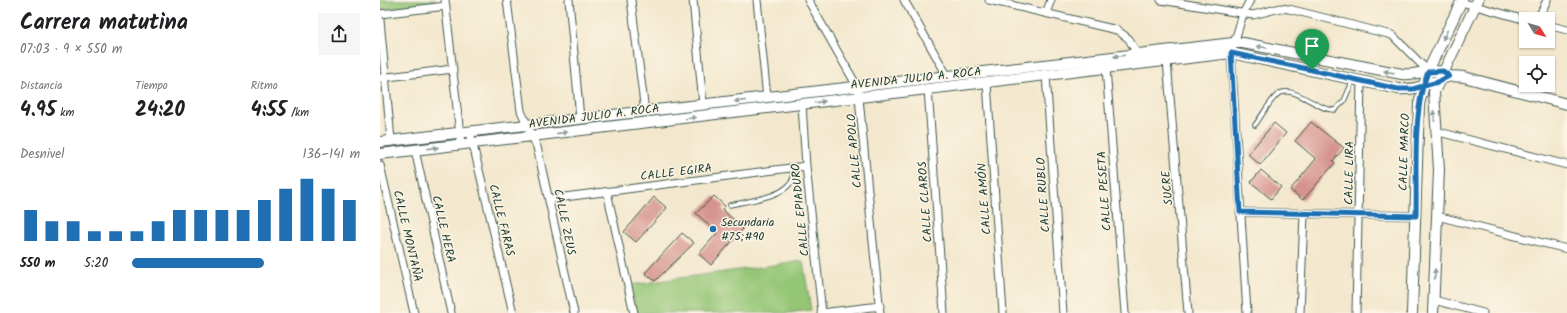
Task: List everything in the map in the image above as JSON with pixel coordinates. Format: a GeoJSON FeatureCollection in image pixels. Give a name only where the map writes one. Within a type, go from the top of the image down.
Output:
{"type":"FeatureCollection","features":[{"type":"Feature","properties":{"kind":"street","name":"CALLE ZEUS"},"geometry":{"type":"LineString","coordinates":[[507,0],[521,111],[537,147],[574,313]]}},
{"type":"Feature","properties":{"kind":"street"},"geometry":{"type":"LineString","coordinates":[[569,0],[580,118]]}},
{"type":"Feature","properties":{"kind":"street"},"geometry":{"type":"LineString","coordinates":[[631,0],[645,112]]}},
{"type":"Feature","properties":{"kind":"street"},"geometry":{"type":"LineString","coordinates":[[693,0],[703,104]]}},
{"type":"Feature","properties":{"kind":"street"},"geometry":{"type":"LineString","coordinates":[[757,0],[767,98]]}},
{"type":"Feature","properties":{"kind":"street","name":"CALLE APOLO"},"geometry":{"type":"LineString","coordinates":[[808,0],[859,92],[880,310]]}},
{"type":"Feature","properties":{"kind":"street"},"geometry":{"type":"LineString","coordinates":[[904,0],[948,77]]}},
{"type":"Feature","properties":{"kind":"street"},"geometry":{"type":"LineString","coordinates":[[989,0],[1117,30],[1130,39],[1137,54]]}},
{"type":"Feature","properties":{"kind":"street"},"geometry":{"type":"LineString","coordinates":[[1046,13],[1051,0]]}},
{"type":"Feature","properties":{"kind":"street"},"geometry":{"type":"LineString","coordinates":[[1161,0],[1253,15],[1280,8],[1290,9],[1381,31],[1397,39],[1428,72]]}},
{"type":"Feature","properties":{"kind":"street"},"geometry":{"type":"LineString","coordinates":[[1247,313],[1240,212],[1232,48],[1243,14],[1250,0]]}},
{"type":"Feature","properties":{"kind":"street"},"geometry":{"type":"LineString","coordinates":[[1541,12],[1547,0]]}},
{"type":"Feature","properties":{"kind":"street"},"geometry":{"type":"LineString","coordinates":[[1461,1],[1476,4],[1519,18]]}},
{"type":"Feature","properties":{"kind":"street","name":"CALLE MARCO"},"geometry":{"type":"LineString","coordinates":[[1412,313],[1419,104],[1428,72],[1461,1]]}},
{"type":"Feature","properties":{"kind":"street"},"geometry":{"type":"LineString","coordinates":[[380,14],[445,3],[453,69],[465,133],[461,144]]}},
{"type":"Feature","properties":{"kind":"street"},"geometry":{"type":"LineString","coordinates":[[1433,313],[1438,216],[1439,159],[1435,131],[1433,97],[1438,82],[1446,73],[1476,4]]}},
{"type":"Feature","properties":{"kind":"street"},"geometry":{"type":"LineString","coordinates":[[380,20],[383,78],[391,140]]}},
{"type":"Feature","properties":{"kind":"street"},"geometry":{"type":"LineString","coordinates":[[1555,27],[1567,30]]}},
{"type":"Feature","properties":{"kind":"street","name":"AVENIDA JULIO A. ROCA"},"geometry":{"type":"LineString","coordinates":[[380,154],[802,105],[859,92],[948,77],[1137,54],[1232,48],[1402,74],[1417,75],[1428,72],[1446,73],[1567,104]]}},
{"type":"Feature","properties":{"kind":"street","name":"AVENIDA JULIO A. ROCA"},"geometry":{"type":"LineString","coordinates":[[380,142],[703,104],[767,98],[928,89],[987,83],[1167,62],[1232,48],[1357,80],[1405,90],[1438,82]]}},
{"type":"Feature","properties":{"kind":"street","name":"SUCRE"},"geometry":{"type":"LineString","coordinates":[[1167,62],[1188,313]]}},
{"type":"Feature","properties":{"kind":"street","name":"CALLE PESETA"},"geometry":{"type":"LineString","coordinates":[[1106,68],[1125,313]]}},
{"type":"Feature","properties":{"kind":"street"},"geometry":{"type":"LineString","coordinates":[[383,78],[453,69]]}},
{"type":"Feature","properties":{"kind":"street","name":"CALLE RUBLO"},"geometry":{"type":"LineString","coordinates":[[1046,75],[1063,313]]}},
{"type":"Feature","properties":{"kind":"street","name":"CALLE LIRA"},"geometry":{"type":"LineString","coordinates":[[1356,313],[1359,216],[1357,80]]}},
{"type":"Feature","properties":{"kind":"street","name":"CALLE AMÓN"},"geometry":{"type":"LineString","coordinates":[[987,83],[1003,313]]}},
{"type":"Feature","properties":{"kind":"street","name":"CALLE CLAROS"},"geometry":{"type":"LineString","coordinates":[[928,89],[944,313]]}},
{"type":"Feature","properties":{"kind":"street","name":"CALLE EPIADURO"},"geometry":{"type":"LineString","coordinates":[[802,105],[806,166],[821,313]]}},
{"type":"Feature","properties":{"kind":"street"},"geometry":{"type":"LineString","coordinates":[[1435,131],[1567,165]]}},
{"type":"Feature","properties":{"kind":"street","name":"CALLE FARAS"},"geometry":{"type":"LineString","coordinates":[[465,133],[472,143],[513,313]]}},
{"type":"Feature","properties":{"kind":"street","name":"CALLE HERA"},"geometry":{"type":"LineString","coordinates":[[414,150],[451,313]]}},
{"type":"Feature","properties":{"kind":"street","name":"CALLE MONTAÑA"},"geometry":{"type":"LineString","coordinates":[[380,165],[414,313]]}},
{"type":"Feature","properties":{"kind":"street","name":"CALLE EGIRA"},"geometry":{"type":"LineString","coordinates":[[549,199],[806,166]]}},
{"type":"Feature","properties":{"kind":"street"},"geometry":{"type":"LineString","coordinates":[[607,192],[634,313]]}},
{"type":"Feature","properties":{"kind":"street"},"geometry":{"type":"LineString","coordinates":[[1240,212],[1304,215],[1416,216]]}},
{"type":"Feature","properties":{"kind":"street"},"geometry":{"type":"LineString","coordinates":[[1300,313],[1304,215]]}},
{"type":"Feature","properties":{"kind":"street"},"geometry":{"type":"LineString","coordinates":[[1438,216],[1567,249]]}},
{"type":"Feature","properties":{"kind":"street"},"geometry":{"type":"LineString","coordinates":[[1434,300],[1482,313]]}},
{"type":"Feature","properties":{"kind":"street"},"geometry":{"type":"LineString","coordinates":[[821,313],[880,310]]}},
{"type":"Feature","properties":{"kind":"lane"},"geometry":{"type":"LineString","coordinates":[[1255,125],[1276,95],[1283,91],[1292,92],[1326,110],[1334,110],[1344,101],[1357,80]]}},
{"type":"Feature","properties":{"kind":"lane"},"geometry":{"type":"LineString","coordinates":[[730,205],[778,194],[788,187],[793,178],[792,168]]}},
{"type":"Feature","properties":{"kind":"green space"},"geometry":{"type":"Polygon","coordinates":[[[380,0],[436,0],[436,3],[380,10],[380,0]]]}},
{"type":"Feature","properties":{"kind":"green space"},"geometry":{"type":"Polygon","coordinates":[[[803,261],[811,310],[788,313],[637,313],[630,285],[803,261]]]}},
{"type":"Feature","properties":{"kind":"building"},"geometry":{"type":"Polygon","coordinates":[[[1311,122],[1344,148],[1333,161],[1335,163],[1303,200],[1290,190],[1316,159],[1295,141],[1311,122]]]}},
{"type":"Feature","properties":{"kind":"building"},"geometry":{"type":"Polygon","coordinates":[[[1274,123],[1286,133],[1260,165],[1248,154],[1274,123]]]}},
{"type":"Feature","properties":{"kind":"building"},"geometry":{"type":"Polygon","coordinates":[[[1261,170],[1281,187],[1271,199],[1251,182],[1261,170]]]}},
{"type":"Feature","properties":{"kind":"building"},"geometry":{"type":"Polygon","coordinates":[[[714,196],[725,206],[722,209],[743,229],[711,265],[699,254],[717,233],[696,213],[714,196]]]}},
{"type":"Feature","properties":{"kind":"building"},"geometry":{"type":"Polygon","coordinates":[[[654,197],[667,208],[636,242],[624,232],[654,197]]]}},
{"type":"Feature","properties":{"kind":"building"},"geometry":{"type":"Polygon","coordinates":[[[682,233],[694,243],[655,281],[645,273],[682,233]]]}},
{"type":"Feature","properties":{"kind":"place","name":"Secundaria #75;#90"},"geometry":{"type":"Point","coordinates":[713,229]}},
{"type":"Feature","properties":{"kind":"route"},"geometry":{"type":"LineString","coordinates":[[1312,70],[1231,53],[1240,212],[1304,215],[1416,216],[1418,120],[1419,104],[1423,86],[1438,82],[1449,76],[1443,71],[1435,70],[1428,72],[1423,86],[1405,90],[1312,70]]}}]}
